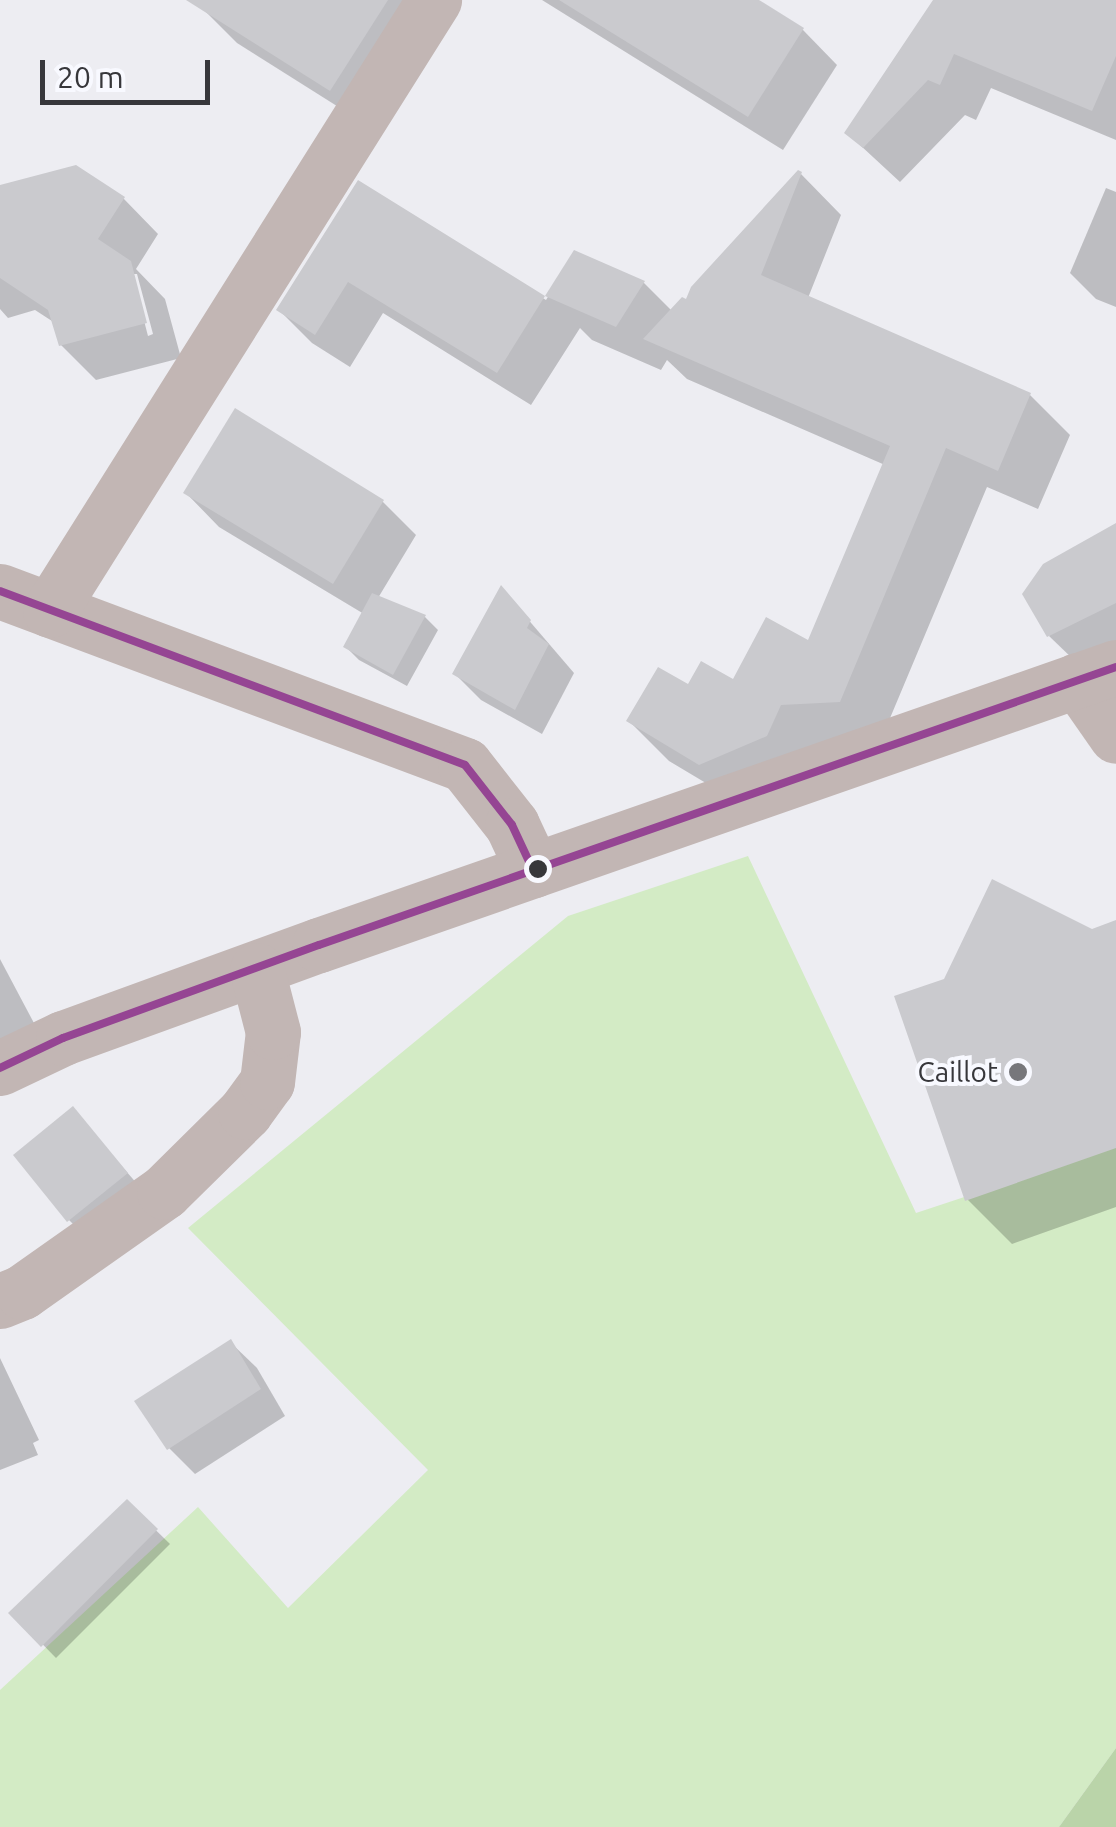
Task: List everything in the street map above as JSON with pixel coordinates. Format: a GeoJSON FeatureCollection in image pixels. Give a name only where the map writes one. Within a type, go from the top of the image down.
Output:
{"type":"FeatureCollection","features":[{"type":"Feature","properties":{"kind":"street"},"geometry":{"type":"LineString","coordinates":[[50,610],[434,0]]}},
{"type":"Feature","properties":{"kind":"street"},"geometry":{"type":"LineString","coordinates":[[0,591],[465,765],[512,826],[533,870]]}},
{"type":"Feature","properties":{"kind":"street"},"geometry":{"type":"LineString","coordinates":[[0,1068],[64,1038],[1096,673],[1116,736]]}},
{"type":"Feature","properties":{"kind":"street"},"geometry":{"type":"LineString","coordinates":[[0,1302],[22,1292],[164,1192],[245,1112],[268,1082],[273,1032],[258,970]]}},
{"type":"Feature","properties":{"kind":"green space"},"geometry":{"type":"Polygon","coordinates":[[[748,856],[916,1213],[1116,1147],[1116,1748],[1059,1827],[0,1827],[0,1690],[198,1507],[288,1608],[428,1470],[188,1228],[568,916],[748,856]]]}},
{"type":"Feature","properties":{"kind":"green space"},"geometry":{"type":"Polygon","coordinates":[[[1116,1748],[1116,1827],[1059,1827],[1116,1748]]]}},
{"type":"Feature","properties":{"kind":"building"},"geometry":{"type":"Polygon","coordinates":[[[186,0],[388,0],[330,91],[186,0]]]}},
{"type":"Feature","properties":{"kind":"building"},"geometry":{"type":"Polygon","coordinates":[[[559,0],[759,0],[804,28],[748,117],[559,0]]]}},
{"type":"Feature","properties":{"kind":"building"},"geometry":{"type":"Polygon","coordinates":[[[933,0],[1116,0],[1116,56],[1092,111],[954,54],[940,85],[928,80],[863,148],[844,133],[933,0]]]}},
{"type":"Feature","properties":{"kind":"building"},"geometry":{"type":"Polygon","coordinates":[[[76,165],[125,197],[98,239],[131,261],[147,323],[59,346],[48,310],[0,278],[0,185],[76,165]]]}},
{"type":"Feature","properties":{"kind":"building"},"geometry":{"type":"Polygon","coordinates":[[[798,170],[802,172],[761,275],[1031,393],[998,471],[946,448],[840,702],[781,705],[767,736],[699,765],[626,721],[658,667],[688,684],[701,661],[733,679],[766,617],[808,640],[890,446],[643,339],[682,297],[686,299],[691,287],[798,170]]]}},
{"type":"Feature","properties":{"kind":"building"},"geometry":{"type":"Polygon","coordinates":[[[358,180],[545,296],[497,373],[348,282],[315,335],[276,310],[358,180]]]}},
{"type":"Feature","properties":{"kind":"building"},"geometry":{"type":"Polygon","coordinates":[[[574,250],[645,281],[616,327],[545,296],[574,250]]]}},
{"type":"Feature","properties":{"kind":"building"},"geometry":{"type":"Polygon","coordinates":[[[235,408],[384,500],[333,584],[183,493],[235,408]]]}},
{"type":"Feature","properties":{"kind":"building"},"geometry":{"type":"Polygon","coordinates":[[[1116,523],[1116,603],[1047,637],[1022,594],[1043,564],[1116,523]]]}},
{"type":"Feature","properties":{"kind":"building"},"geometry":{"type":"Polygon","coordinates":[[[501,585],[531,620],[527,628],[549,644],[515,710],[452,674],[501,585]]]}},
{"type":"Feature","properties":{"kind":"building"},"geometry":{"type":"Polygon","coordinates":[[[372,593],[426,615],[393,675],[343,647],[372,593]]]}},
{"type":"Feature","properties":{"kind":"building","name":"Caillot"},"geometry":{"type":"Polygon","coordinates":[[[992,879],[1092,929],[1116,920],[1116,1148],[965,1201],[894,996],[944,979],[992,879]]]}},
{"type":"Feature","properties":{"kind":"building"},"geometry":{"type":"Polygon","coordinates":[[[73,1106],[128,1173],[67,1222],[13,1155],[73,1106]]]}},
{"type":"Feature","properties":{"kind":"building"},"geometry":{"type":"Polygon","coordinates":[[[231,1339],[261,1389],[167,1450],[134,1401],[231,1339]]]}},
{"type":"Feature","properties":{"kind":"building"},"geometry":{"type":"Polygon","coordinates":[[[127,1499],[158,1529],[41,1647],[8,1613],[127,1499]]]}},
{"type":"Feature","properties":{"kind":"transit line"},"geometry":{"type":"LineString","coordinates":[[0,591],[465,765],[512,825],[533,870]]}},
{"type":"Feature","properties":{"kind":"transit line"},"geometry":{"type":"LineString","coordinates":[[0,1068],[63,1038],[319,945],[1116,667]]}},
{"type":"Feature","properties":{"kind":"place","name":"Caillot"},"geometry":{"type":"Point","coordinates":[1018,1072]}}]}
